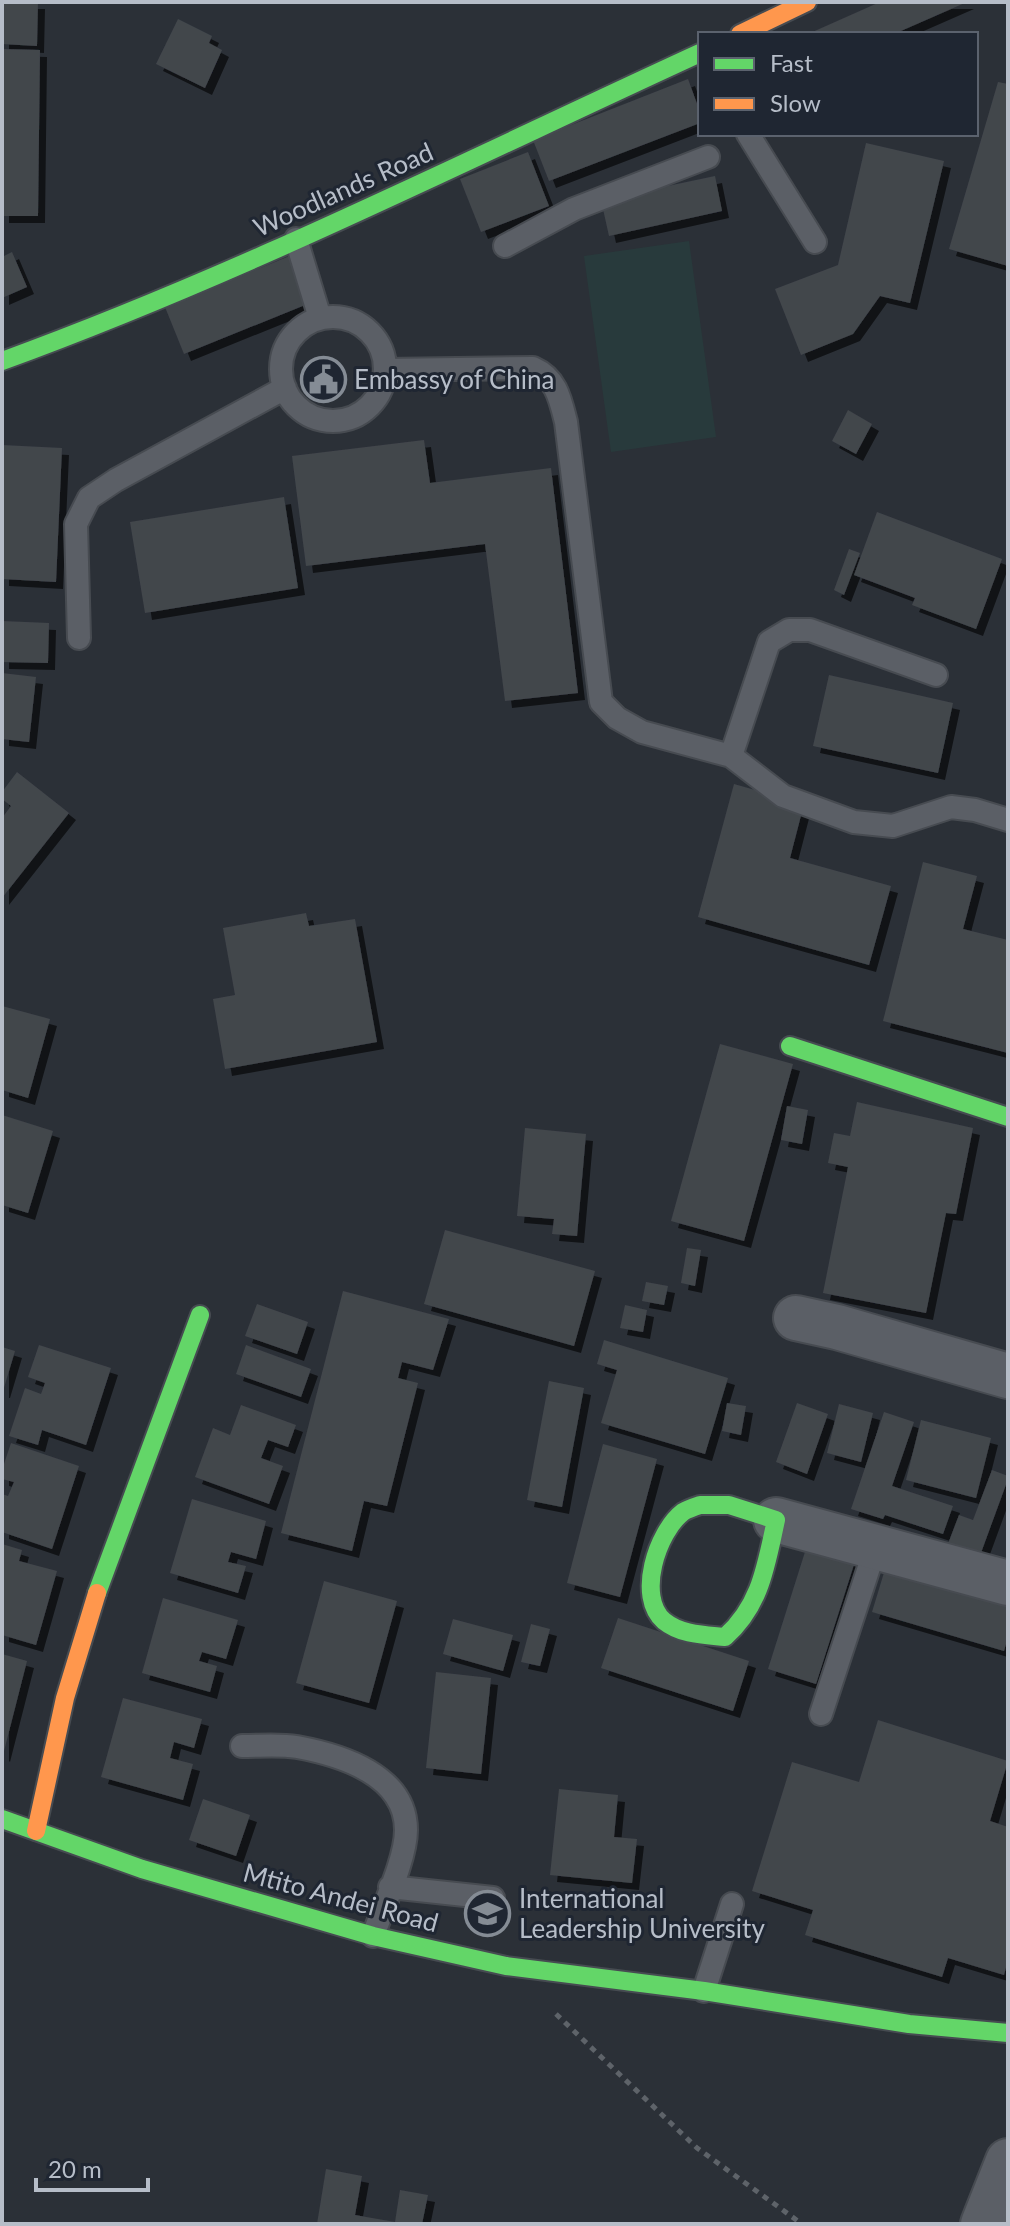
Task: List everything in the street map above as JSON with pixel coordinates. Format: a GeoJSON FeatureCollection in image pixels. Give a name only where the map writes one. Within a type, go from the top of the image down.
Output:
{"type":"FeatureCollection","features":[{"type":"Feature","properties":{"kind":"street"},"geometry":{"type":"LineString","coordinates":[[744,32],[807,2]]}},
{"type":"Feature","properties":{"kind":"street","name":"Woodlands Road"},"geometry":{"type":"LineString","coordinates":[[2,361],[87,330],[296,239],[698,54]]}},
{"type":"Feature","properties":{"kind":"street"},"geometry":{"type":"LineString","coordinates":[[790,1046],[1008,1117]]}},
{"type":"Feature","properties":{"kind":"street"},"geometry":{"type":"LineString","coordinates":[[36,1831],[46,1772],[98,1582],[200,1315]]}},
{"type":"Feature","properties":{"kind":"street"},"geometry":{"type":"LineString","coordinates":[[796,1318],[1008,1376]]}},
{"type":"Feature","properties":{"kind":"street"},"geometry":{"type":"LineString","coordinates":[[776,1520],[758,1594],[741,1625],[725,1637],[702,1635],[677,1628],[660,1617],[651,1601],[653,1570],[663,1538],[683,1511],[700,1505],[729,1505],[1008,1583]]}},
{"type":"Feature","properties":{"kind":"street","name":"Mtito Andei Road"},"geometry":{"type":"LineString","coordinates":[[2,1819],[142,1869],[373,1936],[506,1966],[704,1991],[909,2024],[1008,2033]]}},
{"type":"Feature","properties":{"kind":"street"},"geometry":{"type":"LineString","coordinates":[[983,2224],[1008,2161]]}},
{"type":"Feature","properties":{"kind":"lane"},"geometry":{"type":"LineString","coordinates":[[749,136],[815,242]]}},
{"type":"Feature","properties":{"kind":"lane"},"geometry":{"type":"LineString","coordinates":[[505,246],[574,209],[708,157]]}},
{"type":"Feature","properties":{"kind":"lane"},"geometry":{"type":"LineString","coordinates":[[296,239],[320,318]]}},
{"type":"Feature","properties":{"kind":"lane"},"geometry":{"type":"LineString","coordinates":[[339,317],[357,323],[372,335],[382,351],[385,370],[378,395],[360,414],[336,422],[311,417],[291,401],[281,377],[283,352],[297,330],[320,318],[339,317]]}},
{"type":"Feature","properties":{"kind":"lane"},"geometry":{"type":"LineString","coordinates":[[385,370],[533,368],[547,375],[558,393],[566,422],[601,702],[617,718],[642,732],[731,756],[783,796],[854,822],[893,826],[951,807],[975,810],[1008,820]]}},
{"type":"Feature","properties":{"kind":"lane"},"geometry":{"type":"LineString","coordinates":[[79,638],[76,524],[89,498],[116,480],[285,388]]}},
{"type":"Feature","properties":{"kind":"lane"},"geometry":{"type":"LineString","coordinates":[[731,756],[769,642],[789,630],[810,630],[936,675]]}},
{"type":"Feature","properties":{"kind":"lane"},"geometry":{"type":"LineString","coordinates":[[821,1714],[876,1546]]}},
{"type":"Feature","properties":{"kind":"lane"},"geometry":{"type":"LineString","coordinates":[[242,1746],[294,1747],[340,1758],[381,1779],[396,1794],[406,1830],[403,1850],[373,1936]]}},
{"type":"Feature","properties":{"kind":"lane"},"geometry":{"type":"LineString","coordinates":[[390,1887],[493,1898]]}},
{"type":"Feature","properties":{"kind":"lane"},"geometry":{"type":"LineString","coordinates":[[704,1991],[732,1904]]}},
{"type":"Feature","properties":{"kind":"path"},"geometry":{"type":"LineString","coordinates":[[551,2009],[697,2148],[802,2224]]}},
{"type":"Feature","properties":{"kind":"shaded area"},"geometry":{"type":"Polygon","coordinates":[[[689,241],[716,437],[611,452],[584,256],[689,241]]]}},
{"type":"Feature","properties":{"kind":"building"},"geometry":{"type":"Polygon","coordinates":[[[2,2],[38,2],[37,46],[2,44],[2,2]]]}},
{"type":"Feature","properties":{"kind":"building"},"geometry":{"type":"Polygon","coordinates":[[[880,2],[967,2],[899,32],[812,32],[880,2]]]}},
{"type":"Feature","properties":{"kind":"building"},"geometry":{"type":"Polygon","coordinates":[[[178,19],[212,36],[209,43],[222,50],[205,88],[156,64],[178,19]]]}},
{"type":"Feature","properties":{"kind":"building"},"geometry":{"type":"Polygon","coordinates":[[[2,49],[40,50],[38,216],[2,216],[2,49]]]}},
{"type":"Feature","properties":{"kind":"building"},"geometry":{"type":"Polygon","coordinates":[[[688,79],[698,106],[698,124],[549,181],[533,140],[688,79]]]}},
{"type":"Feature","properties":{"kind":"building"},"geometry":{"type":"Polygon","coordinates":[[[998,82],[1008,84],[1008,266],[949,249],[998,82]]]}},
{"type":"Feature","properties":{"kind":"building"},"geometry":{"type":"Polygon","coordinates":[[[866,143],[944,161],[910,303],[880,296],[853,334],[801,355],[775,289],[838,265],[866,143]]]}},
{"type":"Feature","properties":{"kind":"building"},"geometry":{"type":"Polygon","coordinates":[[[528,152],[549,206],[481,232],[460,179],[528,152]]]}},
{"type":"Feature","properties":{"kind":"building"},"geometry":{"type":"Polygon","coordinates":[[[715,176],[722,211],[609,236],[601,200],[715,176]]]}},
{"type":"Feature","properties":{"kind":"building"},"geometry":{"type":"Polygon","coordinates":[[[12,252],[27,287],[2,298],[2,257],[12,252]]]}},
{"type":"Feature","properties":{"kind":"building"},"geometry":{"type":"Polygon","coordinates":[[[292,255],[310,303],[184,354],[165,307],[292,255]]]}},
{"type":"Feature","properties":{"kind":"building"},"geometry":{"type":"Polygon","coordinates":[[[848,410],[872,424],[856,454],[832,441],[848,410]]]}},
{"type":"Feature","properties":{"kind":"building"},"geometry":{"type":"Polygon","coordinates":[[[424,440],[430,483],[551,468],[578,693],[505,701],[485,544],[306,566],[292,456],[424,440]]]}},
{"type":"Feature","properties":{"kind":"building"},"geometry":{"type":"Polygon","coordinates":[[[2,445],[62,448],[56,582],[2,579],[2,445]]]}},
{"type":"Feature","properties":{"kind":"building"},"geometry":{"type":"Polygon","coordinates":[[[284,497],[298,588],[145,613],[130,522],[284,497]]]}},
{"type":"Feature","properties":{"kind":"building"},"geometry":{"type":"Polygon","coordinates":[[[877,512],[1002,559],[976,629],[912,605],[915,598],[854,575],[877,512]]]}},
{"type":"Feature","properties":{"kind":"building"},"geometry":{"type":"Polygon","coordinates":[[[849,549],[860,553],[844,595],[834,590],[849,549]]]}},
{"type":"Feature","properties":{"kind":"building"},"geometry":{"type":"Polygon","coordinates":[[[2,621],[49,623],[48,663],[2,662],[2,621]]]}},
{"type":"Feature","properties":{"kind":"building"},"geometry":{"type":"Polygon","coordinates":[[[2,673],[36,677],[29,742],[2,739],[2,673]]]}},
{"type":"Feature","properties":{"kind":"building"},"geometry":{"type":"Polygon","coordinates":[[[829,675],[953,703],[938,773],[813,746],[829,675]]]}},
{"type":"Feature","properties":{"kind":"building"},"geometry":{"type":"Polygon","coordinates":[[[17,772],[69,813],[2,898],[2,818],[11,806],[2,799],[2,792],[17,772]]]}},
{"type":"Feature","properties":{"kind":"building"},"geometry":{"type":"Polygon","coordinates":[[[734,784],[804,804],[790,858],[891,886],[869,965],[698,917],[734,784]]]}},
{"type":"Feature","properties":{"kind":"building"},"geometry":{"type":"Polygon","coordinates":[[[923,862],[977,876],[963,929],[1008,940],[1008,1053],[883,1021],[923,862]]]}},
{"type":"Feature","properties":{"kind":"building"},"geometry":{"type":"Polygon","coordinates":[[[306,913],[309,926],[355,919],[377,1042],[225,1069],[213,999],[235,995],[223,928],[306,913]]]}},
{"type":"Feature","properties":{"kind":"building"},"geometry":{"type":"Polygon","coordinates":[[[2,1006],[50,1019],[28,1098],[2,1090],[2,1006]]]}},
{"type":"Feature","properties":{"kind":"building"},"geometry":{"type":"Polygon","coordinates":[[[720,1044],[793,1064],[744,1241],[671,1221],[720,1044]]]}},
{"type":"Feature","properties":{"kind":"building"},"geometry":{"type":"Polygon","coordinates":[[[857,1102],[973,1128],[956,1214],[946,1213],[926,1313],[823,1293],[848,1167],[828,1163],[834,1133],[850,1136],[857,1102]]]}},
{"type":"Feature","properties":{"kind":"building"},"geometry":{"type":"Polygon","coordinates":[[[787,1106],[808,1110],[802,1144],[781,1140],[787,1106]]]}},
{"type":"Feature","properties":{"kind":"building"},"geometry":{"type":"Polygon","coordinates":[[[2,1115],[53,1131],[28,1213],[2,1205],[2,1115]]]}},
{"type":"Feature","properties":{"kind":"building"},"geometry":{"type":"Polygon","coordinates":[[[525,1128],[586,1134],[577,1236],[552,1234],[554,1219],[517,1216],[525,1128]]]}},
{"type":"Feature","properties":{"kind":"building"},"geometry":{"type":"Polygon","coordinates":[[[445,1230],[595,1271],[574,1346],[424,1304],[445,1230]]]}},
{"type":"Feature","properties":{"kind":"building"},"geometry":{"type":"Polygon","coordinates":[[[687,1248],[701,1250],[695,1286],[681,1283],[687,1248]]]}},
{"type":"Feature","properties":{"kind":"building"},"geometry":{"type":"Polygon","coordinates":[[[646,1282],[668,1286],[664,1305],[642,1301],[646,1282]]]}},
{"type":"Feature","properties":{"kind":"building"},"geometry":{"type":"Polygon","coordinates":[[[343,1291],[449,1319],[433,1370],[402,1362],[398,1378],[418,1383],[387,1506],[364,1501],[352,1551],[281,1533],[343,1291]]]}},
{"type":"Feature","properties":{"kind":"building"},"geometry":{"type":"Polygon","coordinates":[[[257,1304],[308,1322],[297,1354],[245,1336],[257,1304]]]}},
{"type":"Feature","properties":{"kind":"building"},"geometry":{"type":"Polygon","coordinates":[[[625,1305],[647,1310],[643,1332],[620,1328],[625,1305]]]}},
{"type":"Feature","properties":{"kind":"building"},"geometry":{"type":"Polygon","coordinates":[[[604,1340],[728,1378],[705,1454],[601,1423],[617,1370],[597,1364],[604,1340]]]}},
{"type":"Feature","properties":{"kind":"building"},"geometry":{"type":"Polygon","coordinates":[[[39,1345],[111,1368],[86,1445],[42,1430],[38,1445],[9,1436],[25,1388],[41,1394],[45,1383],[28,1377],[39,1345]]]}},
{"type":"Feature","properties":{"kind":"building"},"geometry":{"type":"Polygon","coordinates":[[[246,1345],[311,1369],[301,1397],[236,1374],[246,1345]]]}},
{"type":"Feature","properties":{"kind":"building"},"geometry":{"type":"Polygon","coordinates":[[[2,1347],[15,1351],[3,1391],[2,1391],[2,1347]]]}},
{"type":"Feature","properties":{"kind":"building"},"geometry":{"type":"Polygon","coordinates":[[[549,1381],[584,1388],[562,1507],[527,1500],[549,1381]]]}},
{"type":"Feature","properties":{"kind":"building"},"geometry":{"type":"Polygon","coordinates":[[[727,1403],[746,1406],[741,1435],[722,1431],[727,1403]]]}},
{"type":"Feature","properties":{"kind":"building"},"geometry":{"type":"Polygon","coordinates":[[[797,1403],[828,1414],[807,1474],[776,1462],[797,1403]]]}},
{"type":"Feature","properties":{"kind":"building"},"geometry":{"type":"Polygon","coordinates":[[[839,1404],[873,1413],[861,1462],[827,1453],[839,1404]]]}},
{"type":"Feature","properties":{"kind":"building"},"geometry":{"type":"Polygon","coordinates":[[[241,1405],[296,1425],[288,1447],[268,1440],[261,1458],[283,1466],[269,1504],[195,1477],[213,1428],[230,1435],[241,1405]]]}},
{"type":"Feature","properties":{"kind":"building"},"geometry":{"type":"Polygon","coordinates":[[[884,1412],[914,1422],[892,1486],[953,1506],[943,1534],[885,1515],[883,1519],[851,1509],[884,1412]]]}},
{"type":"Feature","properties":{"kind":"building"},"geometry":{"type":"Polygon","coordinates":[[[921,1420],[991,1438],[976,1498],[906,1480],[921,1420]]]}},
{"type":"Feature","properties":{"kind":"building"},"geometry":{"type":"Polygon","coordinates":[[[11,1443],[79,1466],[52,1549],[2,1532],[2,1494],[8,1496],[14,1482],[2,1479],[11,1443]]]}},
{"type":"Feature","properties":{"kind":"building"},"geometry":{"type":"Polygon","coordinates":[[[603,1444],[657,1459],[620,1597],[567,1583],[603,1444]]]}},
{"type":"Feature","properties":{"kind":"building"},"geometry":{"type":"Polygon","coordinates":[[[992,1470],[1008,1476],[1008,1479],[978,1561],[946,1549],[959,1515],[973,1520],[992,1470]]]}},
{"type":"Feature","properties":{"kind":"building"},"geometry":{"type":"Polygon","coordinates":[[[192,1499],[266,1521],[256,1559],[231,1552],[228,1562],[246,1566],[238,1593],[170,1573],[192,1499]]]}},
{"type":"Feature","properties":{"kind":"building"},"geometry":{"type":"Polygon","coordinates":[[[810,1536],[858,1552],[816,1684],[768,1669],[810,1536]]]}},
{"type":"Feature","properties":{"kind":"building"},"geometry":{"type":"Polygon","coordinates":[[[2,1544],[22,1550],[19,1561],[57,1571],[36,1645],[2,1635],[2,1544]]]}},
{"type":"Feature","properties":{"kind":"building"},"geometry":{"type":"Polygon","coordinates":[[[886,1566],[1008,1603],[1008,1637],[1004,1651],[872,1612],[886,1566]]]}},
{"type":"Feature","properties":{"kind":"building"},"geometry":{"type":"Polygon","coordinates":[[[324,1581],[397,1601],[369,1703],[296,1683],[324,1581]]]}},
{"type":"Feature","properties":{"kind":"building"},"geometry":{"type":"Polygon","coordinates":[[[163,1598],[238,1620],[226,1659],[202,1652],[199,1661],[217,1666],[210,1692],[142,1673],[163,1598]]]}},
{"type":"Feature","properties":{"kind":"building"},"geometry":{"type":"Polygon","coordinates":[[[618,1618],[749,1661],[733,1711],[601,1668],[618,1618]]]}},
{"type":"Feature","properties":{"kind":"building"},"geometry":{"type":"Polygon","coordinates":[[[453,1619],[513,1635],[503,1671],[443,1654],[453,1619]]]}},
{"type":"Feature","properties":{"kind":"building"},"geometry":{"type":"Polygon","coordinates":[[[531,1624],[550,1629],[540,1666],[521,1662],[531,1624]]]}},
{"type":"Feature","properties":{"kind":"building"},"geometry":{"type":"Polygon","coordinates":[[[2,1654],[27,1661],[3,1755],[2,1754],[2,1654]]]}},
{"type":"Feature","properties":{"kind":"building"},"geometry":{"type":"Polygon","coordinates":[[[436,1672],[491,1678],[481,1774],[426,1768],[436,1672]]]}},
{"type":"Feature","properties":{"kind":"building"},"geometry":{"type":"Polygon","coordinates":[[[123,1698],[202,1719],[194,1748],[174,1742],[170,1758],[193,1764],[183,1800],[101,1777],[123,1698]]]}},
{"type":"Feature","properties":{"kind":"building"},"geometry":{"type":"Polygon","coordinates":[[[878,1720],[1008,1761],[990,1821],[1008,1827],[1008,1960],[1004,1975],[948,1958],[942,1977],[805,1935],[813,1910],[752,1891],[792,1762],[859,1782],[878,1720]]]}},
{"type":"Feature","properties":{"kind":"building"},"geometry":{"type":"Polygon","coordinates":[[[559,1789],[618,1795],[614,1837],[637,1839],[632,1883],[550,1875],[559,1789]]]}},
{"type":"Feature","properties":{"kind":"building"},"geometry":{"type":"Polygon","coordinates":[[[203,1799],[250,1815],[236,1856],[189,1840],[203,1799]]]}},
{"type":"Feature","properties":{"kind":"building"},"geometry":{"type":"Polygon","coordinates":[[[326,2169],[362,2176],[355,2215],[395,2222],[400,2190],[428,2195],[422,2224],[317,2224],[326,2169]]]}},
{"type":"Feature","properties":{"kind":"traffic: fast"},"geometry":{"type":"LineString","coordinates":[[2,361],[267,253],[698,54]]}},
{"type":"Feature","properties":{"kind":"traffic: fast"},"geometry":{"type":"LineString","coordinates":[[790,1046],[1008,1117]]}},
{"type":"Feature","properties":{"kind":"traffic: fast"},"geometry":{"type":"LineString","coordinates":[[97,1593],[200,1315]]}},
{"type":"Feature","properties":{"kind":"traffic: fast"},"geometry":{"type":"LineString","coordinates":[[700,1505],[729,1505],[776,1520],[765,1568],[754,1598],[747,1612],[725,1637],[693,1634],[671,1626],[656,1610],[652,1597],[653,1565],[665,1534],[683,1512],[700,1505]]}},
{"type":"Feature","properties":{"kind":"traffic: fast"},"geometry":{"type":"LineString","coordinates":[[2,1819],[142,1869],[373,1936],[506,1966],[704,1991],[909,2024],[1008,2033]]}},
{"type":"Feature","properties":{"kind":"traffic: slow"},"geometry":{"type":"LineString","coordinates":[[744,32],[807,2]]}},
{"type":"Feature","properties":{"kind":"traffic: slow"},"geometry":{"type":"LineString","coordinates":[[36,1831],[65,1698],[97,1593]]}},
{"type":"Feature","properties":{"kind":"place","name":"Embassy of China"},"geometry":{"type":"Point","coordinates":[323,379]}},
{"type":"Feature","properties":{"kind":"place","name":"International Leadership University"},"geometry":{"type":"Point","coordinates":[488,1913]}}]}
